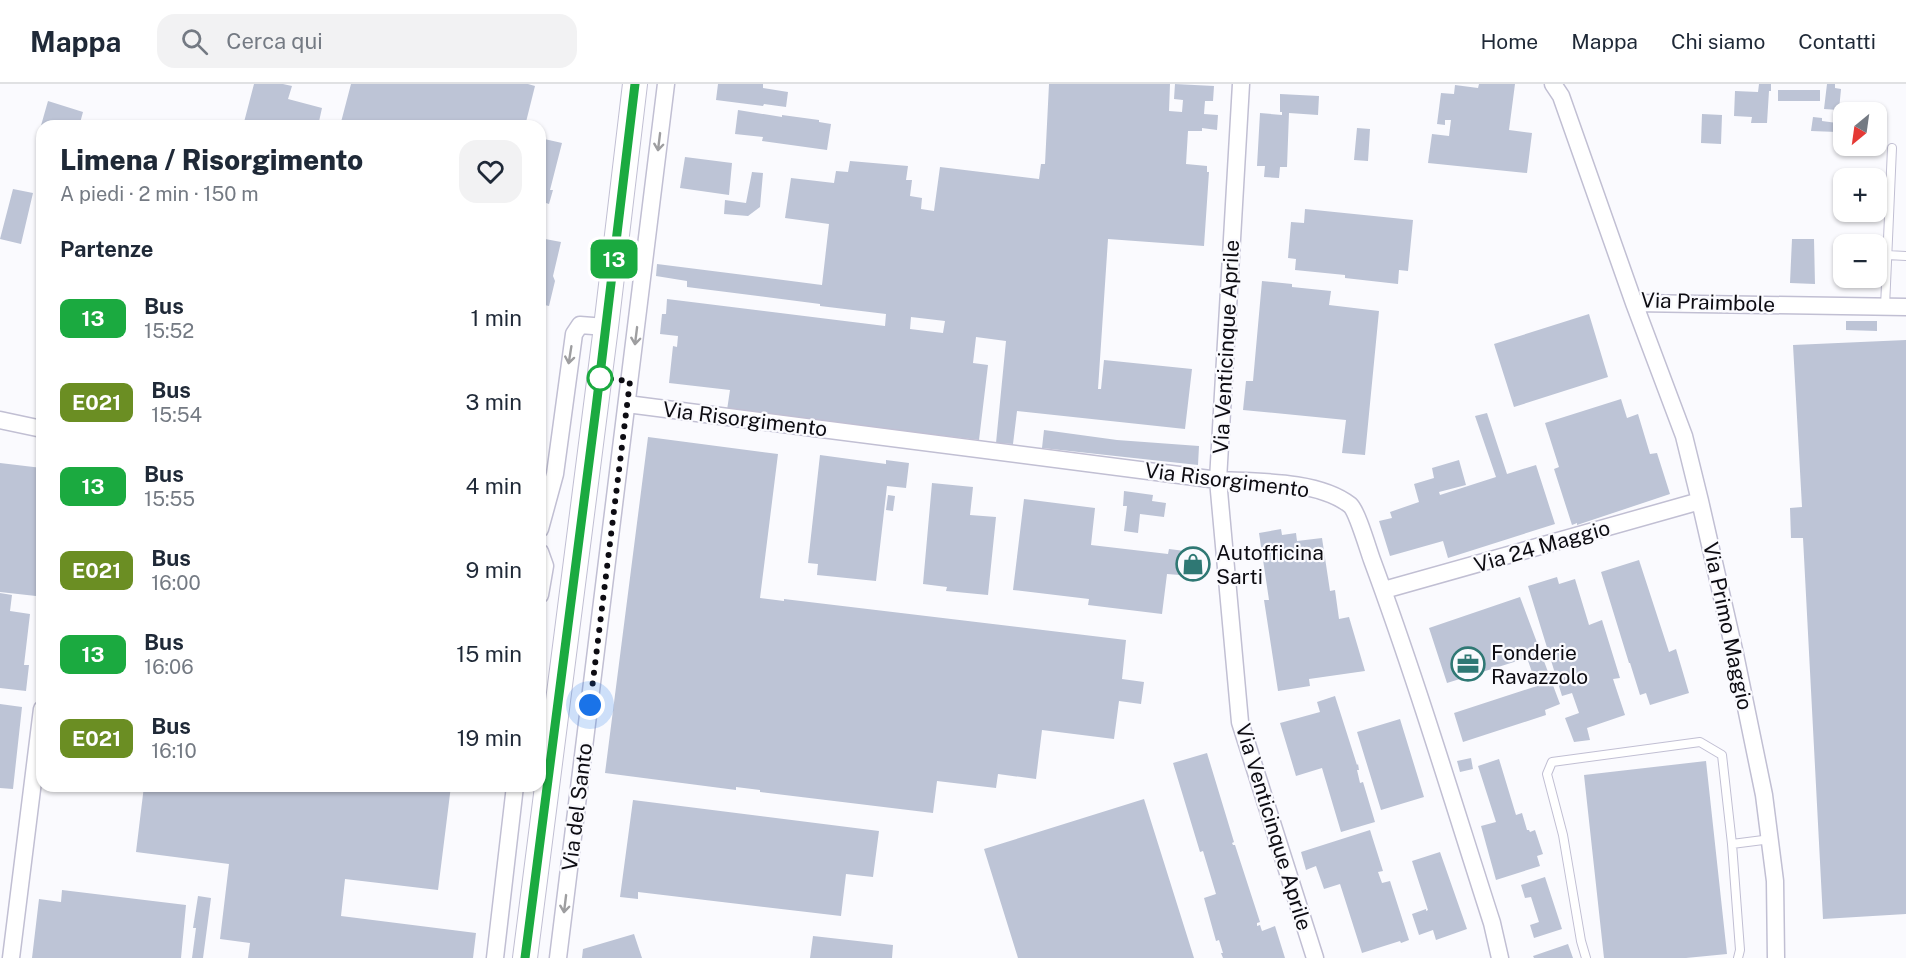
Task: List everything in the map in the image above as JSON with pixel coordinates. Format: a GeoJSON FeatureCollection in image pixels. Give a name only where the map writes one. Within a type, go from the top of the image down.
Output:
{"type":"FeatureCollection","features":[{"type":"Feature","properties":{"kind":"street"},"geometry":{"type":"LineString","coordinates":[[525,958],[635,84]]}},
{"type":"Feature","properties":{"kind":"street","name":"Via del Santo"},"geometry":{"type":"LineString","coordinates":[[558,958],[666,84]]}},
{"type":"Feature","properties":{"kind":"street","name":"Via Venticinque Aprile"},"geometry":{"type":"LineString","coordinates":[[1241,84],[1218,480],[1240,722],[1314,958]]}},
{"type":"Feature","properties":{"kind":"street","name":"Via Praimbole"},"geometry":{"type":"LineString","coordinates":[[1553,84],[1561,96],[1634,303],[1906,308]]}},
{"type":"Feature","properties":{"kind":"street","name":"Via Primo Maggio"},"geometry":{"type":"LineString","coordinates":[[1634,303],[1684,436],[1749,722],[1771,839],[1775,881],[1776,958]]}},
{"type":"Feature","properties":{"kind":"street"},"geometry":{"type":"LineString","coordinates":[[546,507],[555,474],[574,334],[580,325],[606,327]]}},
{"type":"Feature","properties":{"kind":"street","name":"Via Risorgimento"},"geometry":{"type":"LineString","coordinates":[[627,404],[1218,480],[1273,483],[1334,495],[1353,507],[1384,590],[1492,923],[1500,958]]}},
{"type":"Feature","properties":{"kind":"street"},"geometry":{"type":"LineString","coordinates":[[0,420],[36,428]]}},
{"type":"Feature","properties":{"kind":"street","name":"Via 24 Maggio"},"geometry":{"type":"LineString","coordinates":[[1384,590],[1700,501]]}},
{"type":"Feature","properties":{"kind":"street"},"geometry":{"type":"LineString","coordinates":[[12,958],[36,759]]}},
{"type":"Feature","properties":{"kind":"street"},"geometry":{"type":"LineString","coordinates":[[495,958],[515,792]]}},
{"type":"Feature","properties":{"kind":"lane"},"geometry":{"type":"LineString","coordinates":[[1892,148],[1887,255],[1906,256]]}},
{"type":"Feature","properties":{"kind":"lane"},"geometry":{"type":"LineString","coordinates":[[1885,307],[1886,288]]}},
{"type":"Feature","properties":{"kind":"lane"},"geometry":{"type":"LineString","coordinates":[[1586,958],[1581,941],[1563,834],[1546,774],[1552,762],[1700,742],[1722,755],[1732,844],[1740,950],[1738,958]]}},
{"type":"Feature","properties":{"kind":"lane"},"geometry":{"type":"LineString","coordinates":[[1732,844],[1771,839]]}},
{"type":"Feature","properties":{"kind":"building"},"geometry":{"type":"Polygon","coordinates":[[[254,84],[292,86],[288,99],[322,108],[319,120],[245,120],[254,84]]]}},
{"type":"Feature","properties":{"kind":"building"},"geometry":{"type":"Polygon","coordinates":[[[351,84],[528,84],[535,86],[526,120],[342,120],[351,84]]]}},
{"type":"Feature","properties":{"kind":"building"},"geometry":{"type":"Polygon","coordinates":[[[718,84],[763,84],[763,88],[788,92],[786,107],[716,100],[718,84]]]}},
{"type":"Feature","properties":{"kind":"building"},"geometry":{"type":"Polygon","coordinates":[[[1049,84],[1170,84],[1169,111],[1182,112],[1183,100],[1174,99],[1175,84],[1214,86],[1213,101],[1205,101],[1204,114],[1218,115],[1217,130],[1202,128],[1202,131],[1188,131],[1186,164],[1207,166],[1207,172],[1209,172],[1204,246],[1108,239],[1098,389],[1101,389],[1104,360],[1192,369],[1185,429],[1017,411],[1013,444],[996,443],[1006,341],[976,337],[973,363],[988,365],[979,440],[727,410],[730,390],[669,383],[673,346],[677,347],[678,336],[660,334],[662,314],[666,314],[667,299],[885,326],[886,314],[687,287],[687,281],[656,276],[657,264],[822,285],[829,224],[785,218],[791,178],[834,183],[836,171],[848,172],[850,161],[908,166],[906,180],[912,180],[910,196],[922,198],[921,209],[934,211],[940,167],[1039,179],[1041,164],[1045,164],[1049,84]],[[911,317],[910,329],[943,333],[945,321],[911,317]]]}},
{"type":"Feature","properties":{"kind":"building"},"geometry":{"type":"Polygon","coordinates":[[[1479,84],[1515,84],[1509,130],[1532,133],[1527,173],[1428,163],[1432,134],[1449,136],[1451,120],[1445,120],[1445,125],[1437,124],[1441,93],[1454,94],[1455,85],[1478,88],[1479,84]]]}},
{"type":"Feature","properties":{"kind":"building"},"geometry":{"type":"Polygon","coordinates":[[[1759,84],[1771,84],[1767,123],[1751,123],[1752,117],[1734,116],[1735,91],[1758,92],[1759,84]]]}},
{"type":"Feature","properties":{"kind":"building"},"geometry":{"type":"Polygon","coordinates":[[[1827,84],[1835,84],[1835,88],[1841,89],[1840,102],[1833,102],[1833,110],[1824,109],[1827,84]]]}},
{"type":"Feature","properties":{"kind":"building"},"geometry":{"type":"Polygon","coordinates":[[[1778,90],[1820,90],[1820,101],[1778,101],[1778,90]]]}},
{"type":"Feature","properties":{"kind":"building"},"geometry":{"type":"Polygon","coordinates":[[[1280,94],[1319,96],[1318,115],[1289,113],[1287,167],[1280,167],[1279,178],[1264,177],[1265,166],[1257,166],[1260,113],[1282,115],[1280,94]]]}},
{"type":"Feature","properties":{"kind":"building"},"geometry":{"type":"Polygon","coordinates":[[[48,101],[83,112],[81,120],[43,120],[48,101]]]}},
{"type":"Feature","properties":{"kind":"building"},"geometry":{"type":"Polygon","coordinates":[[[738,110],[819,120],[819,122],[831,124],[827,150],[762,141],[763,137],[735,134],[738,110]]]}},
{"type":"Feature","properties":{"kind":"building"},"geometry":{"type":"Polygon","coordinates":[[[1702,114],[1722,115],[1721,144],[1701,143],[1702,114]]]}},
{"type":"Feature","properties":{"kind":"building"},"geometry":{"type":"Polygon","coordinates":[[[1813,117],[1833,122],[1833,132],[1811,131],[1813,117]]]}},
{"type":"Feature","properties":{"kind":"building"},"geometry":{"type":"Polygon","coordinates":[[[1357,128],[1370,129],[1368,161],[1354,160],[1357,128]]]}},
{"type":"Feature","properties":{"kind":"building"},"geometry":{"type":"Polygon","coordinates":[[[546,139],[562,143],[550,190],[553,190],[549,204],[546,203],[546,139]]]}},
{"type":"Feature","properties":{"kind":"building"},"geometry":{"type":"Polygon","coordinates":[[[685,157],[732,163],[729,195],[680,188],[685,157]]]}},
{"type":"Feature","properties":{"kind":"building"},"geometry":{"type":"Polygon","coordinates":[[[752,172],[763,173],[760,207],[748,216],[724,214],[725,200],[746,203],[752,172]]]}},
{"type":"Feature","properties":{"kind":"building"},"geometry":{"type":"Polygon","coordinates":[[[13,189],[33,193],[21,244],[0,239],[13,189]]]}},
{"type":"Feature","properties":{"kind":"building"},"geometry":{"type":"Polygon","coordinates":[[[1305,209],[1413,220],[1408,271],[1399,270],[1398,284],[1295,270],[1296,259],[1288,258],[1291,222],[1304,223],[1305,209]]]}},
{"type":"Feature","properties":{"kind":"building"},"geometry":{"type":"Polygon","coordinates":[[[546,239],[561,242],[549,306],[546,305],[546,239]]]}},
{"type":"Feature","properties":{"kind":"building"},"geometry":{"type":"Polygon","coordinates":[[[1792,239],[1814,239],[1815,284],[1790,283],[1792,239]]]}},
{"type":"Feature","properties":{"kind":"building"},"geometry":{"type":"Polygon","coordinates":[[[1262,281],[1331,291],[1329,305],[1379,311],[1365,455],[1342,453],[1346,420],[1243,410],[1246,381],[1253,381],[1262,281]]]}},
{"type":"Feature","properties":{"kind":"building"},"geometry":{"type":"Polygon","coordinates":[[[1589,314],[1608,377],[1514,407],[1494,344],[1589,314]]]}},
{"type":"Feature","properties":{"kind":"building"},"geometry":{"type":"Polygon","coordinates":[[[1846,321],[1877,321],[1877,331],[1846,330],[1846,321]]]}},
{"type":"Feature","properties":{"kind":"building"},"geometry":{"type":"Polygon","coordinates":[[[1906,340],[1906,914],[1823,919],[1803,538],[1791,538],[1790,508],[1802,507],[1793,345],[1906,340]]]}},
{"type":"Feature","properties":{"kind":"building"},"geometry":{"type":"Polygon","coordinates":[[[1621,399],[1627,418],[1638,414],[1650,454],[1657,453],[1670,494],[1572,525],[1554,469],[1559,467],[1545,423],[1621,399]]]}},
{"type":"Feature","properties":{"kind":"building"},"geometry":{"type":"Polygon","coordinates":[[[1487,413],[1507,474],[1536,465],[1555,524],[1448,558],[1443,541],[1390,556],[1379,521],[1392,518],[1390,512],[1419,502],[1414,484],[1434,478],[1432,468],[1459,460],[1466,485],[1439,492],[1440,495],[1496,477],[1475,416],[1487,413]]]}},
{"type":"Feature","properties":{"kind":"building"},"geometry":{"type":"Polygon","coordinates":[[[1044,430],[1117,440],[1199,446],[1198,465],[1042,448],[1044,430]]]}},
{"type":"Feature","properties":{"kind":"building"},"geometry":{"type":"Polygon","coordinates":[[[648,437],[778,454],[760,598],[1126,640],[1122,679],[1144,682],[1141,704],[1119,701],[1114,739],[1042,730],[1036,779],[998,774],[996,788],[937,781],[933,813],[760,792],[760,790],[736,787],[736,790],[605,773],[648,437]]]}},
{"type":"Feature","properties":{"kind":"building"},"geometry":{"type":"Polygon","coordinates":[[[820,455],[886,464],[886,460],[909,463],[906,488],[887,486],[876,581],[817,575],[818,564],[808,563],[820,455]]]}},
{"type":"Feature","properties":{"kind":"building"},"geometry":{"type":"Polygon","coordinates":[[[0,463],[36,467],[36,596],[0,592],[0,463]]]}},
{"type":"Feature","properties":{"kind":"building"},"geometry":{"type":"Polygon","coordinates":[[[932,483],[973,487],[970,515],[996,517],[988,595],[946,591],[947,587],[923,584],[932,483]]]}},
{"type":"Feature","properties":{"kind":"building"},"geometry":{"type":"Polygon","coordinates":[[[1124,491],[1153,495],[1152,501],[1166,503],[1164,517],[1140,514],[1138,533],[1124,531],[1127,506],[1123,506],[1124,491]]]}},
{"type":"Feature","properties":{"kind":"building"},"geometry":{"type":"Polygon","coordinates":[[[888,495],[895,496],[893,511],[886,510],[888,495]]]}},
{"type":"Feature","properties":{"kind":"building"},"geometry":{"type":"Polygon","coordinates":[[[1024,499],[1095,508],[1091,545],[1168,554],[1169,549],[1185,551],[1184,558],[1194,559],[1192,576],[1167,574],[1162,614],[1088,605],[1089,599],[1013,590],[1024,499]]]}},
{"type":"Feature","properties":{"kind":"building"},"geometry":{"type":"Polygon","coordinates":[[[1281,529],[1282,535],[1296,533],[1297,541],[1322,538],[1330,591],[1335,590],[1339,619],[1349,617],[1365,671],[1309,679],[1310,686],[1278,691],[1264,600],[1269,600],[1259,533],[1281,529]]]}},
{"type":"Feature","properties":{"kind":"building"},"geometry":{"type":"Polygon","coordinates":[[[1639,560],[1669,652],[1676,649],[1689,693],[1650,705],[1646,693],[1640,695],[1601,572],[1639,560]]]}},
{"type":"Feature","properties":{"kind":"building"},"geometry":{"type":"Polygon","coordinates":[[[1557,577],[1559,584],[1575,579],[1589,625],[1602,620],[1620,678],[1613,679],[1625,715],[1587,728],[1590,740],[1574,742],[1565,718],[1579,713],[1572,693],[1562,696],[1528,586],[1557,577]]]}},
{"type":"Feature","properties":{"kind":"building"},"geometry":{"type":"Polygon","coordinates":[[[0,593],[12,595],[10,611],[30,614],[24,665],[29,665],[26,691],[0,688],[0,593]]]}},
{"type":"Feature","properties":{"kind":"building"},"geometry":{"type":"Polygon","coordinates":[[[1520,597],[1560,704],[1545,710],[1546,715],[1463,742],[1454,713],[1537,686],[1527,658],[1447,683],[1429,628],[1520,597]]]}},
{"type":"Feature","properties":{"kind":"building"},"geometry":{"type":"Polygon","coordinates":[[[1335,696],[1358,764],[1360,783],[1363,782],[1375,822],[1341,832],[1322,768],[1296,776],[1280,723],[1320,712],[1317,702],[1335,696]]]}},
{"type":"Feature","properties":{"kind":"building"},"geometry":{"type":"Polygon","coordinates":[[[0,704],[22,707],[13,789],[0,788],[0,704]]]}},
{"type":"Feature","properties":{"kind":"building"},"geometry":{"type":"Polygon","coordinates":[[[1400,719],[1424,797],[1381,810],[1357,732],[1400,719]]]}},
{"type":"Feature","properties":{"kind":"building"},"geometry":{"type":"Polygon","coordinates":[[[1207,753],[1234,842],[1232,843],[1235,845],[1260,922],[1257,926],[1260,925],[1262,931],[1275,926],[1285,958],[1223,958],[1219,940],[1216,941],[1204,898],[1216,894],[1203,851],[1200,852],[1173,763],[1207,753]]]}},
{"type":"Feature","properties":{"kind":"building"},"geometry":{"type":"Polygon","coordinates":[[[1471,758],[1473,769],[1460,772],[1457,761],[1471,758]]]}},
{"type":"Feature","properties":{"kind":"building"},"geometry":{"type":"Polygon","coordinates":[[[1499,759],[1516,815],[1522,813],[1527,830],[1530,832],[1535,830],[1543,854],[1537,856],[1540,866],[1496,880],[1481,826],[1496,822],[1478,766],[1499,759]]]}},
{"type":"Feature","properties":{"kind":"building"},"geometry":{"type":"Polygon","coordinates":[[[1706,761],[1727,954],[1686,958],[1604,958],[1584,775],[1706,761]]]}},
{"type":"Feature","properties":{"kind":"building"},"geometry":{"type":"Polygon","coordinates":[[[143,792],[450,792],[438,890],[345,879],[341,916],[476,933],[473,958],[248,958],[250,943],[220,939],[229,864],[136,852],[143,792]]]}},
{"type":"Feature","properties":{"kind":"building"},"geometry":{"type":"Polygon","coordinates":[[[1144,799],[1194,958],[1018,958],[984,849],[1144,799]]]}},
{"type":"Feature","properties":{"kind":"building"},"geometry":{"type":"Polygon","coordinates":[[[633,800],[879,831],[873,877],[846,874],[841,916],[638,892],[638,899],[620,897],[633,800]]]}},
{"type":"Feature","properties":{"kind":"building"},"geometry":{"type":"Polygon","coordinates":[[[1370,830],[1383,871],[1378,872],[1382,883],[1390,881],[1409,940],[1362,953],[1340,884],[1324,889],[1316,866],[1306,870],[1301,852],[1370,830]]]}},
{"type":"Feature","properties":{"kind":"building"},"geometry":{"type":"Polygon","coordinates":[[[1440,852],[1467,929],[1436,940],[1433,930],[1419,935],[1412,914],[1428,910],[1412,861],[1440,852]]]}},
{"type":"Feature","properties":{"kind":"building"},"geometry":{"type":"Polygon","coordinates":[[[1545,877],[1562,929],[1534,938],[1530,925],[1539,922],[1531,897],[1525,898],[1521,885],[1545,877]]]}},
{"type":"Feature","properties":{"kind":"building"},"geometry":{"type":"Polygon","coordinates":[[[62,890],[186,905],[181,958],[32,958],[39,899],[61,902],[62,890]]]}},
{"type":"Feature","properties":{"kind":"building"},"geometry":{"type":"Polygon","coordinates":[[[198,896],[211,898],[203,958],[192,958],[196,928],[193,928],[198,896]]]}},
{"type":"Feature","properties":{"kind":"building"},"geometry":{"type":"Polygon","coordinates":[[[634,934],[642,958],[582,958],[583,949],[634,934]]]}},
{"type":"Feature","properties":{"kind":"building"},"geometry":{"type":"Polygon","coordinates":[[[813,936],[893,945],[892,958],[810,958],[813,936]]]}},
{"type":"Feature","properties":{"kind":"building"},"geometry":{"type":"Polygon","coordinates":[[[1568,944],[1573,958],[1534,958],[1533,956],[1568,944]]]}},
{"type":"Feature","properties":{"kind":"bus line","name":"13"},"geometry":{"type":"LineString","coordinates":[[525,958],[635,84]]}},
{"type":"Feature","properties":{"kind":"place","name":"Autofficina Sarti"},"geometry":{"type":"Point","coordinates":[1193,564]}},
{"type":"Feature","properties":{"kind":"place","name":"Fonderie Ravazzolo"},"geometry":{"type":"Point","coordinates":[1468,664]}},
{"type":"Feature","properties":{"kind":"route"},"geometry":{"type":"LineString","coordinates":[[590,705],[630,381],[600,378]]}}]}
